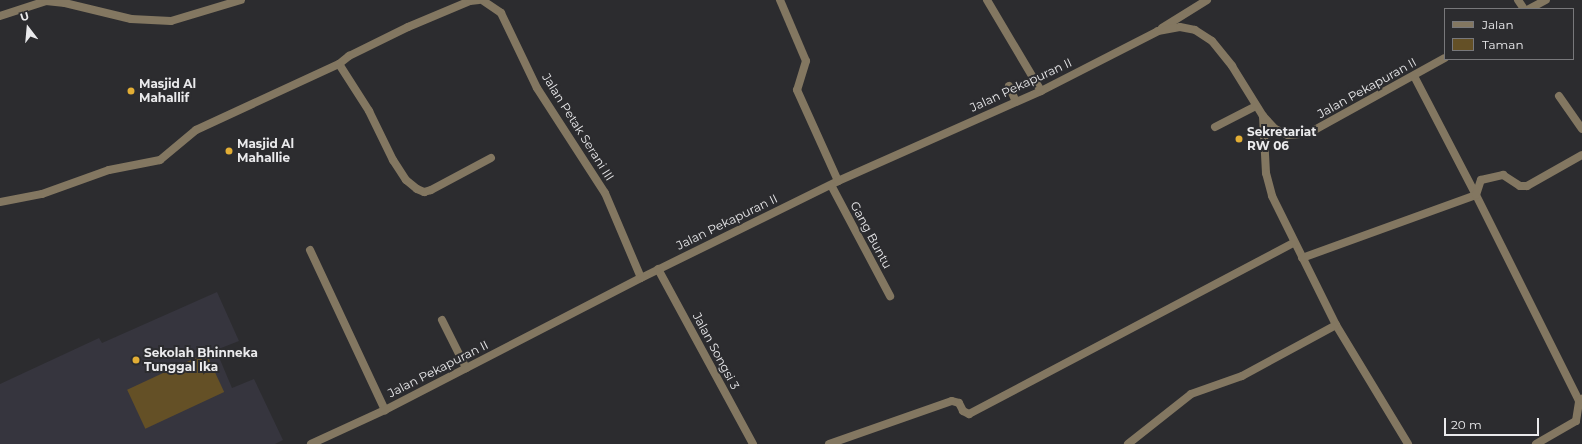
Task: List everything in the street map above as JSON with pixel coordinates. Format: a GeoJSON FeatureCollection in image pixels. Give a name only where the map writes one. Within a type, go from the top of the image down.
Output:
{"type":"FeatureCollection","features":[{"type":"Feature","properties":{"kind":"street"},"geometry":{"type":"LineString","coordinates":[[0,16],[46,1],[66,3],[131,19],[171,21],[241,0]]}},
{"type":"Feature","properties":{"kind":"street"},"geometry":{"type":"LineString","coordinates":[[0,202],[42,194],[110,170],[160,160],[196,130],[339,64],[348,56],[408,27],[470,1],[479,0]]}},
{"type":"Feature","properties":{"kind":"street","name":"Jalan Petak Serani III"},"geometry":{"type":"LineString","coordinates":[[482,0],[501,14],[538,88],[605,193],[641,278]]}},
{"type":"Feature","properties":{"kind":"street","name":"Gang Buntu"},"geometry":{"type":"LineString","coordinates":[[780,0],[806,61],[797,90],[834,183],[890,296]]}},
{"type":"Feature","properties":{"kind":"street"},"geometry":{"type":"LineString","coordinates":[[987,0],[1041,91]]}},
{"type":"Feature","properties":{"kind":"street","name":"Jalan Pekapuran II"},"geometry":{"type":"LineString","coordinates":[[311,444],[385,410],[658,269],[834,183],[1041,91],[1158,31],[1208,0]]}},
{"type":"Feature","properties":{"kind":"street"},"geometry":{"type":"LineString","coordinates":[[1531,8],[1546,0]]}},
{"type":"Feature","properties":{"kind":"street","name":"Jalan Pekapuran II"},"geometry":{"type":"LineString","coordinates":[[1158,31],[1180,27],[1195,30],[1212,40],[1232,66],[1262,116],[1275,129],[1288,135],[1309,133],[1444,59]]}},
{"type":"Feature","properties":{"kind":"street"},"geometry":{"type":"LineString","coordinates":[[339,64],[369,111],[393,160],[406,180],[417,189],[424,192],[431,190],[491,158]]}},
{"type":"Feature","properties":{"kind":"street"},"geometry":{"type":"LineString","coordinates":[[1414,76],[1580,400],[1576,421],[1536,444]]}},
{"type":"Feature","properties":{"kind":"street"},"geometry":{"type":"LineString","coordinates":[[1009,86],[1016,102]]}},
{"type":"Feature","properties":{"kind":"street"},"geometry":{"type":"LineString","coordinates":[[1559,96],[1582,129]]}},
{"type":"Feature","properties":{"kind":"street"},"geometry":{"type":"LineString","coordinates":[[1215,127],[1256,106]]}},
{"type":"Feature","properties":{"kind":"street"},"geometry":{"type":"LineString","coordinates":[[1262,116],[1266,173],[1272,196],[1336,325],[1408,444]]}},
{"type":"Feature","properties":{"kind":"street"},"geometry":{"type":"LineString","coordinates":[[1476,195],[1481,180],[1503,175],[1520,186],[1527,186],[1582,155]]}},
{"type":"Feature","properties":{"kind":"street"},"geometry":{"type":"LineString","coordinates":[[1302,258],[1476,195]]}},
{"type":"Feature","properties":{"kind":"street"},"geometry":{"type":"LineString","coordinates":[[829,444],[898,418],[952,401],[959,403],[963,411],[969,414],[1294,242]]}},
{"type":"Feature","properties":{"kind":"street"},"geometry":{"type":"LineString","coordinates":[[310,250],[385,410]]}},
{"type":"Feature","properties":{"kind":"street","name":"Jalan Songsi 3"},"geometry":{"type":"LineString","coordinates":[[658,269],[753,444]]}},
{"type":"Feature","properties":{"kind":"street"},"geometry":{"type":"LineString","coordinates":[[442,320],[466,368]]}},
{"type":"Feature","properties":{"kind":"street"},"geometry":{"type":"LineString","coordinates":[[1128,444],[1191,394],[1242,376],[1336,325]]}},
{"type":"Feature","properties":{"kind":"shaded area","name":"Sekolah Bhinneka Tunggal Ika"},"geometry":{"type":"Polygon","coordinates":[[[217,292],[239,341],[216,350],[232,388],[254,379],[283,440],[275,444],[0,444],[0,384],[99,338],[102,343],[217,292]]]}},
{"type":"Feature","properties":{"kind":"green space"},"geometry":{"type":"Polygon","coordinates":[[[206,353],[224,392],[145,429],[127,390],[206,353]]]}},
{"type":"Feature","properties":{"kind":"place","name":"Masjid Al Mahallif"},"geometry":{"type":"Point","coordinates":[131,91]}},
{"type":"Feature","properties":{"kind":"place","name":"Sekretariat RW 06"},"geometry":{"type":"Point","coordinates":[1239,139]}},
{"type":"Feature","properties":{"kind":"place","name":"Masjid Al Mahallie"},"geometry":{"type":"Point","coordinates":[229,151]}},
{"type":"Feature","properties":{"kind":"place","name":"Sekolah Bhinneka Tunggal Ika"},"geometry":{"type":"Point","coordinates":[136,360]}}]}
